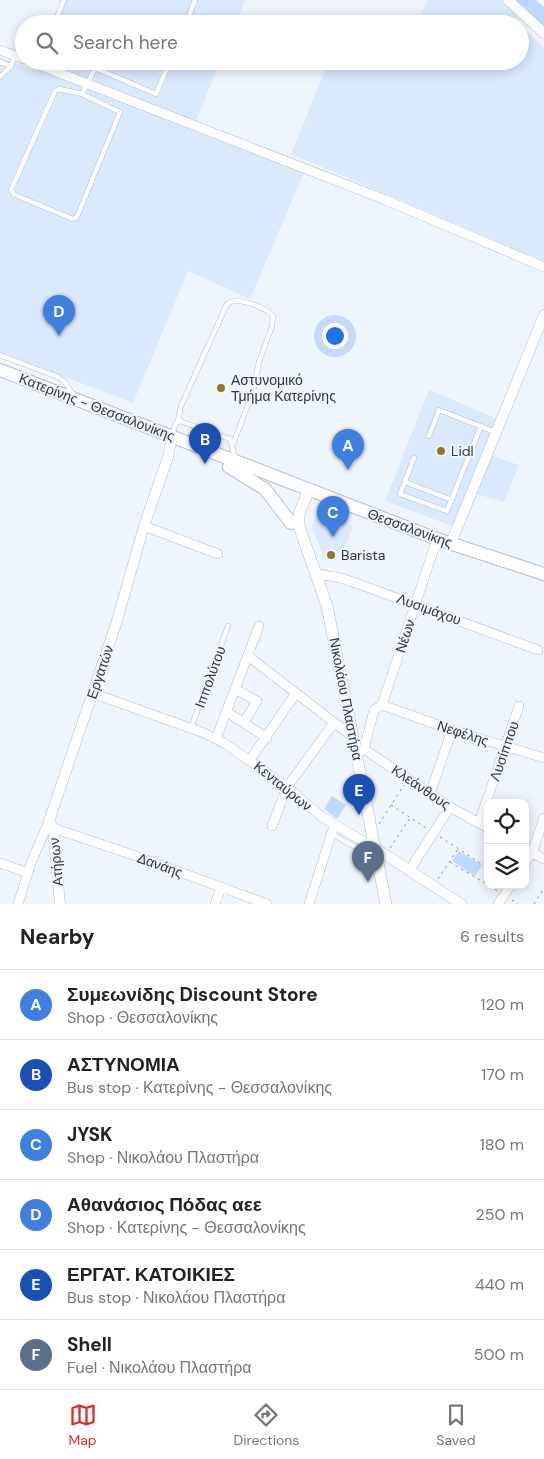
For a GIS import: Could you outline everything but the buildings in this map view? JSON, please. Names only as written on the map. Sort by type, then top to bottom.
[{"type":"main road","name":"Κατερίνης - Θεσσαλονίκης","points":[[0,370],[222,457]]},
{"type":"main road","name":"Θεσσαλονίκης","points":[[222,457],[438,539],[544,574]]},
{"type":"main road","points":[[222,457],[232,469],[265,489],[291,523]]},
{"type":"main road","points":[[291,523],[291,514],[305,488]]},
{"type":"main road","name":"Νικολάου Πλαστήρα","points":[[305,488],[298,520],[317,574],[332,630],[353,737],[360,752],[370,826],[379,852],[386,904]]},
{"type":"main road","name":"Νικολάου Πλαστήρα","points":[[291,523],[310,555]]},
{"type":"street","points":[[508,0],[525,15]]},
{"type":"street","points":[[529,19],[544,32]]},
{"type":"street","points":[[0,50],[15,56]]},
{"type":"street","points":[[53,70],[383,199],[544,267]]},
{"type":"street","points":[[451,543],[544,315]]},
{"type":"street","name":"Εργατών","points":[[18,904],[28,873],[51,825],[92,693],[116,624],[144,526],[168,457],[172,436]]},
{"type":"street","points":[[144,526],[218,554]]},
{"type":"street","name":"Νέων","points":[[360,752],[374,710],[382,705],[438,539]]},
{"type":"street","name":"Λυσιμάχου","points":[[317,574],[341,578],[538,650]]},
{"type":"street","points":[[216,739],[259,626]]},
{"type":"street","points":[[248,656],[353,737]]},
{"type":"street","points":[[235,689],[257,701],[244,722]]},
{"type":"street","name":"Κενταύρων","points":[[92,693],[191,728],[216,739],[250,760],[287,787],[333,830],[379,852],[461,904]]},
{"type":"street","points":[[250,760],[267,738],[296,693]]},
{"type":"street","name":"Νεφέλης","points":[[382,705],[452,730],[544,758]]},
{"type":"street","name":"Λυσίππου","points":[[483,826],[505,746],[519,706]]},
{"type":"street","points":[[227,712],[267,738]]},
{"type":"street","points":[[272,826],[287,787],[334,723]]},
{"type":"street","points":[[430,794],[452,730]]},
{"type":"street","name":"Κλεάνθους","points":[[360,752],[408,778],[450,807],[483,826]]},
{"type":"street","points":[[409,871],[450,807]]},
{"type":"street","points":[[544,818],[529,851],[544,859]]},
{"type":"street","name":"Δανάης","points":[[51,825],[267,904]]},
{"type":"street","name":"Ατήρων","points":[[51,825],[60,904]]},
{"type":"street","points":[[309,904],[333,830]]},
{"type":"street","points":[[0,863],[28,873]]},
{"type":"street","points":[[215,904],[221,888]]},
{"type":"street","points":[[498,904],[508,889]]},
{"type":"lane","points":[[58,15],[64,0]]},
{"type":"lane","points":[[189,15],[195,0]]},
{"type":"lane","points":[[0,62],[11,66]]},
{"type":"lane","points":[[0,77],[15,62]]},
{"type":"lane","points":[[82,94],[94,70]]},
{"type":"lane","points":[[99,70],[152,94],[156,94],[166,70]]},
{"type":"lane","points":[[59,88],[82,94],[120,112],[77,216],[73,219],[15,196],[11,190],[55,91],[59,88]]},
{"type":"lane","points":[[172,436],[181,406],[227,304],[231,301],[240,301],[268,312],[272,316],[272,326],[259,362],[253,392],[232,444]]},
{"type":"lane","points":[[0,355],[58,376],[65,382],[75,399]]},
{"type":"lane","points":[[429,436],[439,410],[495,432]]},
{"type":"lane","points":[[178,421],[230,439],[234,457],[241,464]]},
{"type":"lane","points":[[414,458],[400,494],[447,512],[481,426]]},
{"type":"lane","points":[[405,482],[452,500]]},
{"type":"lane","name":"Ιππολύτου","points":[[191,728],[228,626]]},
{"type":"path","points":[[370,826],[379,824],[408,778]]},
{"type":"path","points":[[391,805],[484,865]]},
{"type":"path","points":[[379,852],[410,818]]},
{"type":"path","points":[[433,886],[458,849]]},
{"type":"path","points":[[450,861],[484,882]]},
{"type":"path","points":[[534,904],[544,888]]},
{"type":"path","points":[[494,889],[504,895]]},
{"type":"shaded area","points":[[61,0],[245,0],[239,15],[55,15]]},
{"type":"shaded area","points":[[427,0],[503,0],[513,9],[516,15],[421,15]]},
{"type":"shaded area","points":[[514,0],[536,0],[544,7],[544,32],[529,15]]},
{"type":"shaded area","points":[[529,34],[544,48],[544,261],[291,154],[325,70],[529,70]]},
{"type":"shaded area","points":[[0,57],[15,63],[15,70],[216,70],[193,129],[304,172],[250,299],[188,271],[133,403],[0,352]]},
{"type":"shaded area","points":[[429,390],[498,419],[455,527],[385,501]]},
{"type":"shaded area","points":[[490,455],[519,465],[504,502],[476,494]]},
{"type":"shaded area","points":[[317,513],[353,526],[343,553],[334,550],[324,557],[312,527]]},
{"type":"shaded area","points":[[332,796],[346,805],[337,819],[324,809]]},
{"type":"shaded area","points":[[459,851],[482,865],[475,876],[452,861]]},
{"type":"place","name":"Αθανάσιος Πόδας αεε","points":[[59,336]]},
{"type":"place","name":"Αστυνομικό Τμήμα Κατερίνης","points":[[221,388]]},
{"type":"place","name":"Lidl","points":[[441,451]]},
{"type":"place","name":"ΑΣΤΥΝΟΜΙΑ","points":[[205,464]]},
{"type":"place","name":"Συμεωνίδης Discount Store","points":[[348,470]]},
{"type":"place","name":"JYSK","points":[[333,537]]},
{"type":"place","name":"Barista","points":[[331,555]]},
{"type":"place","name":"ΕΡΓΑΤ. ΚΑΤΟΙΚΙΕΣ","points":[[359,815]]},
{"type":"place","name":"Shell","points":[[368,882]]}]
